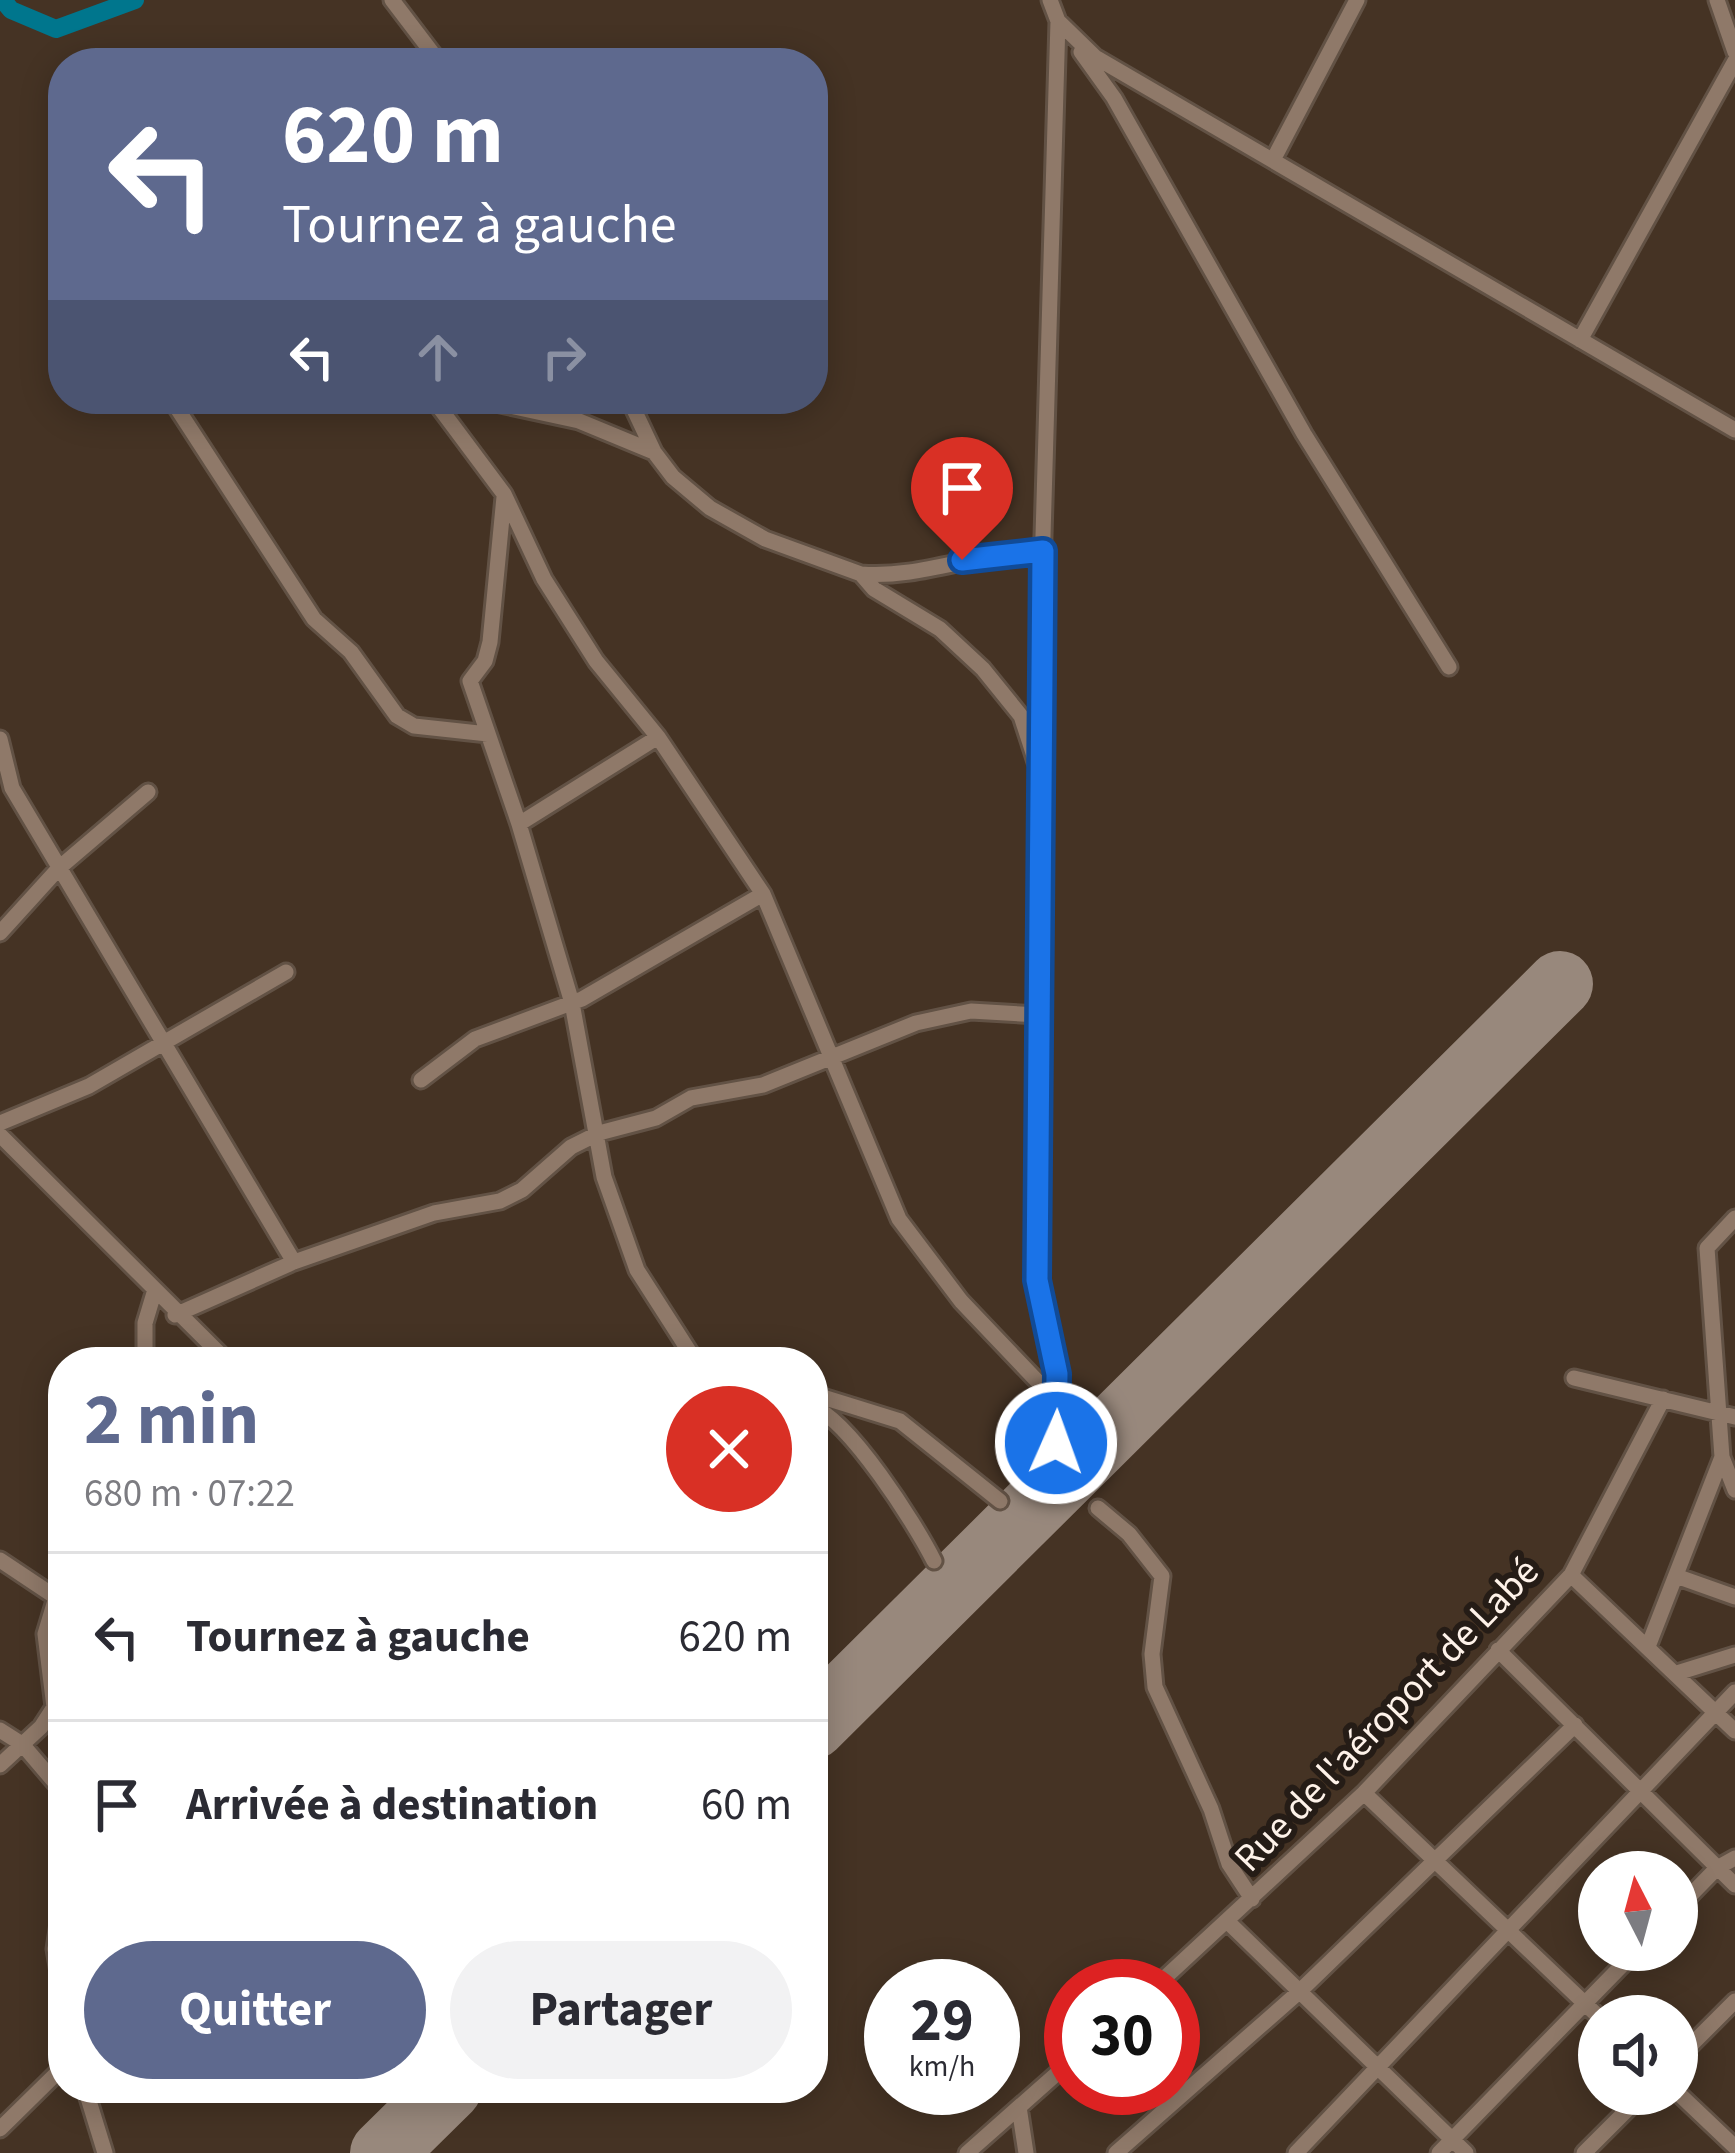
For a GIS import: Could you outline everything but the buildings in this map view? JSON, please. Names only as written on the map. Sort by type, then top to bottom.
[{"type":"street","points":[[392,0],[429,48]]},
{"type":"street","points":[[1050,0],[1058,21],[1114,98],[1304,434],[1449,667]]},
{"type":"street","points":[[1273,160],[1357,0]]},
{"type":"street","points":[[1717,0],[1735,52]]},
{"type":"street","points":[[1058,21],[1095,57],[1735,430]]},
{"type":"street","points":[[1056,1443],[1053,1346],[1037,1280],[1043,551],[1058,21]]},
{"type":"street","points":[[1580,340],[1735,62]]},
{"type":"street","points":[[182,414],[314,619],[351,652],[397,716],[414,726],[488,734]]},
{"type":"street","points":[[444,414],[504,494],[554,596],[596,661],[658,737],[763,894],[899,1219],[962,1301],[1025,1363],[1076,1423]]},
{"type":"street","points":[[547,414],[579,421],[655,452]]},
{"type":"street","points":[[636,414],[674,478],[710,508],[765,538],[860,574],[902,578],[962,560],[1043,551]]},
{"type":"street","points":[[504,494],[490,642],[485,661],[470,681],[572,1003],[604,1177],[637,1270],[686,1347]]},
{"type":"street","points":[[860,574],[874,589],[940,629],[983,669],[1021,716],[1041,776]]},
{"type":"street","points":[[519,824],[658,737]]},
{"type":"street","points":[[0,739],[12,788],[294,1262]]},
{"type":"street","points":[[0,933],[59,868],[148,792]]},
{"type":"street","points":[[421,1080],[475,1039],[572,1003],[763,894]]},
{"type":"street","points":[[0,1123],[89,1086],[286,973]]},
{"type":"street","points":[[176,1315],[294,1262],[434,1213],[500,1201],[522,1190],[571,1147],[599,1133],[656,1118],[691,1098],[764,1085],[916,1022],[970,1011],[1039,1015]]},
{"type":"street","points":[[0,1135],[211,1347]]},
{"type":"street","points":[[1649,1644],[1722,1457],[1727,1415],[1707,1248],[1735,1218]]},
{"type":"street","points":[[145,1347],[145,1324],[154,1293]]},
{"type":"street","points":[[1574,1378],[1727,1415]]},
{"type":"street","points":[[828,1398],[900,1420],[1000,1501]]},
{"type":"street","name":"Rue de l'aéroport de Labé","points":[[1186,1959],[1364,1793],[1571,1575],[1620,1472],[1663,1399]]},
{"type":"street","points":[[828,1412],[856,1440],[934,1561]]},
{"type":"street","points":[[1722,1457],[1735,1490]]},
{"type":"street","points":[[1098,1508],[1129,1534],[1162,1576],[1152,1654],[1155,1687],[1211,1809],[1228,1864],[1252,1899]]},
{"type":"street","points":[[0,1560],[48,1591]]},
{"type":"street","points":[[1571,1575],[1649,1644],[1735,1731]]},
{"type":"street","points":[[1676,1576],[1735,1598]]},
{"type":"street","points":[[48,1626],[48,1661]]},
{"type":"street","points":[[1498,1650],[1735,1886]]},
{"type":"street","points":[[1677,1672],[1735,1655]]},
{"type":"street","points":[[1296,2153],[1719,1715],[1735,1692]]},
{"type":"street","points":[[0,1765],[48,1713]]},
{"type":"street","points":[[1116,2153],[1300,1991],[1575,1725]]},
{"type":"street","points":[[0,1730],[22,1744],[48,1774]]},
{"type":"street","points":[[1364,1793],[1578,1997]]},
{"type":"street","points":[[1698,1887],[1735,1858]]},
{"type":"street","points":[[1228,1922],[1466,2153]]},
{"type":"street","points":[[1594,1995],[1617,1971]]},
{"type":"street","points":[[1698,2039],[1735,2001]]},
{"type":"street","points":[[1439,2153],[1578,2011]]},
{"type":"street","points":[[3,2119],[48,2080]]},
{"type":"street","points":[[1020,2106],[1044,2084]]},
{"type":"street","points":[[90,2103],[105,2153]]},
{"type":"street","points":[[1020,2114],[1026,2153]]},
{"type":"street","points":[[1698,2114],[1734,2151]]},
{"type":"street","points":[[968,2153],[1010,2115]]},
{"type":"street","points":[[1584,2153],[1622,2115]]},
{"type":"waterway","points":[[3,0],[11,10],[56,29],[135,0]]},
{"type":"runway","points":[[828,1711],[1560,984]]},
{"type":"runway","points":[[383,2153],[434,2103]]},
{"type":"route","points":[[962,560],[1043,551],[1037,1280],[1059,1390],[1056,1443]]}]
